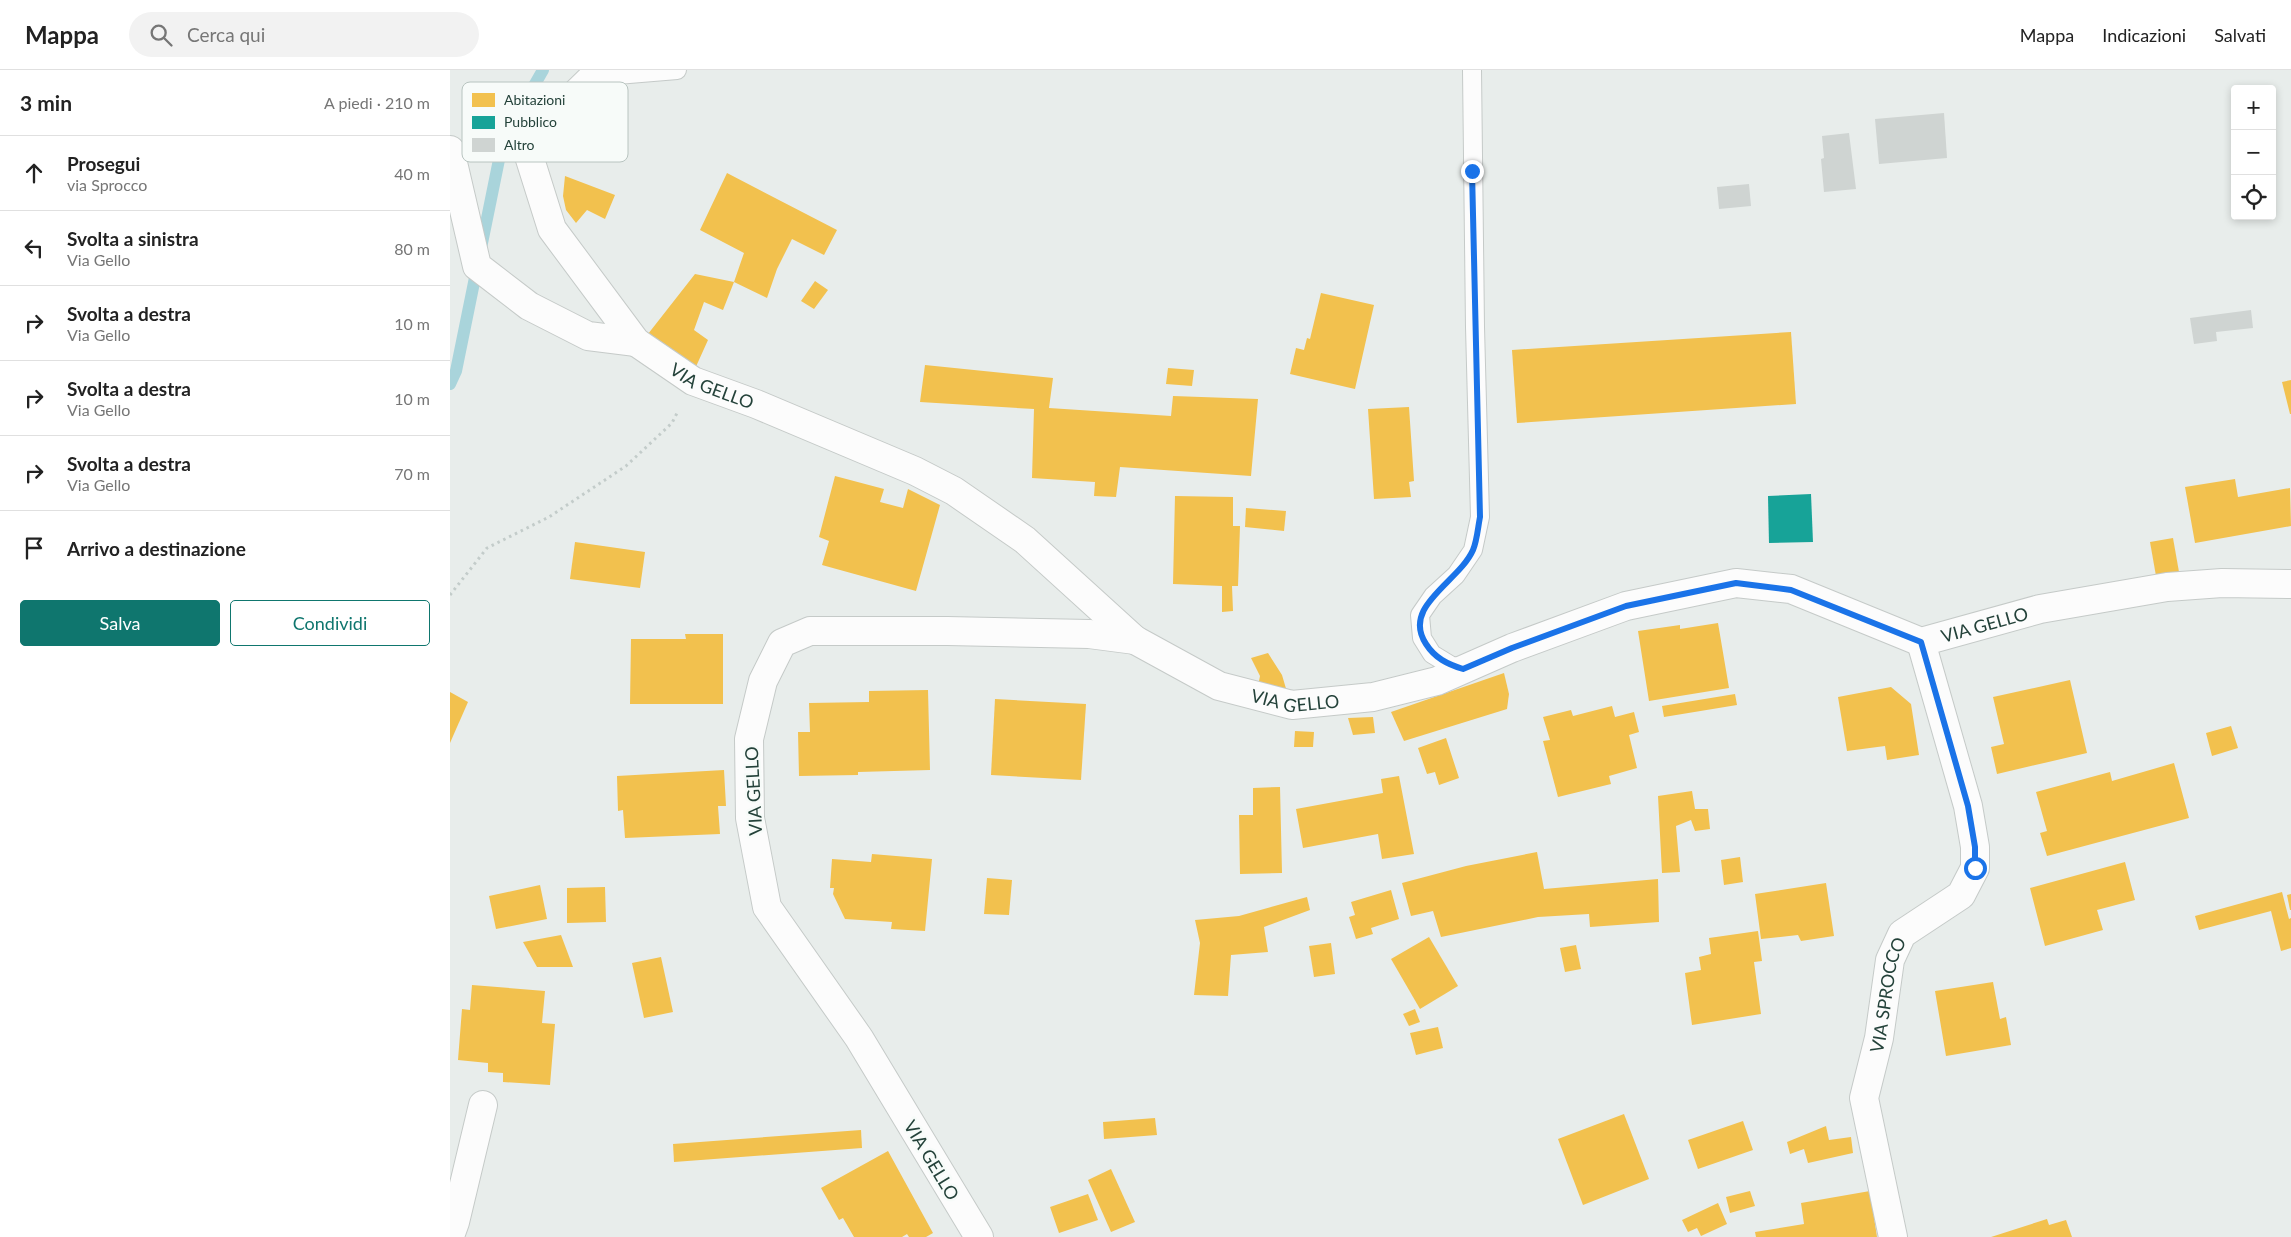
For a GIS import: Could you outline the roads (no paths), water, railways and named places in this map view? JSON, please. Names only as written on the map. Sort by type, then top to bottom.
[{"type":"street","points":[[450,150],[477,266],[529,306],[588,336],[636,342]]},
{"type":"street","name":"VIA GELLO","points":[[531,162],[552,229],[636,342],[693,381],[809,426],[915,471],[954,492],[1026,540],[1135,640],[1219,686],[1292,706],[1373,697],[1437,681],[1512,648],[1626,606],[1736,583],[1791,590],[1921,642],[2040,609],[2167,587],[2222,583],[2291,584]]},
{"type":"street","name":"VIA GELLO","points":[[979,1237],[858,1038],[767,907],[750,818],[750,739],[763,681],[782,642],[810,631],[1090,634],[1135,640]]},
{"type":"street","name":"VIA SPROCCO","points":[[1893,1237],[1864,1098],[1879,1038],[1890,960],[1902,934],[1961,895],[1975,868],[1975,847],[1968,806],[1921,642]]},
{"type":"street","points":[[450,1236],[456,1222],[483,1105]]},
{"type":"lane","name":"VIA GELLO","points":[[594,73],[677,70]]},
{"type":"lane","points":[[1463,669],[1450,665],[1432,654],[1422,638],[1420,616],[1433,596],[1456,575],[1473,550],[1480,517],[1475,327],[1472,70]]},
{"type":"waterway","points":[[536,82],[543,70]]},
{"type":"waterway","points":[[450,384],[456,371],[499,162]]}]
